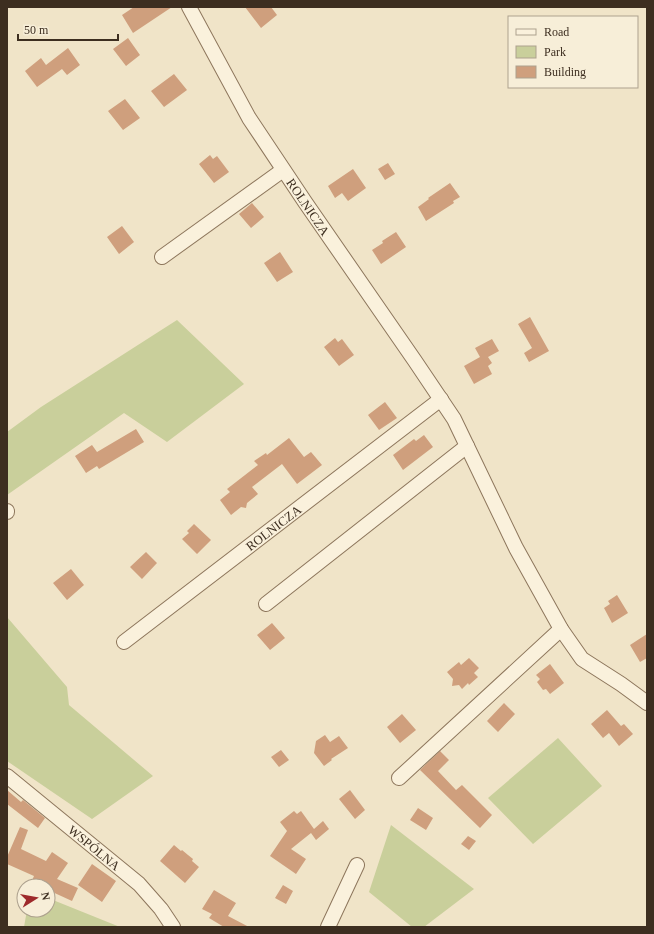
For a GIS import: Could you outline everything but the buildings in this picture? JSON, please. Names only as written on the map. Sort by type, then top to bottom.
[{"type":"street","name":"ROLNICZA","points":[[189,7],[249,118],[454,419],[516,548],[561,629],[582,659],[647,703]]},
{"type":"street","points":[[162,258],[283,170]]},
{"type":"street","name":"ROLNICZA","points":[[124,642],[441,399]]},
{"type":"street","points":[[266,604],[467,446]]},
{"type":"street","points":[[399,778],[561,629]]},
{"type":"street","name":"WSPÓLNA","points":[[7,776],[139,884],[161,909],[173,927]]},
{"type":"street","points":[[328,927],[357,865]]},
{"type":"green space","points":[[177,320],[244,384],[167,442],[124,413],[7,495],[7,432],[41,407]]},
{"type":"green space","points":[[7,617],[67,687],[69,705],[153,776],[92,819],[7,761]]},
{"type":"green space","points":[[558,738],[602,786],[533,844],[488,798]]},
{"type":"green space","points":[[391,825],[474,889],[424,927],[412,927],[369,892]]},
{"type":"green space","points":[[56,901],[120,927],[24,927],[26,918],[56,918]]}]
